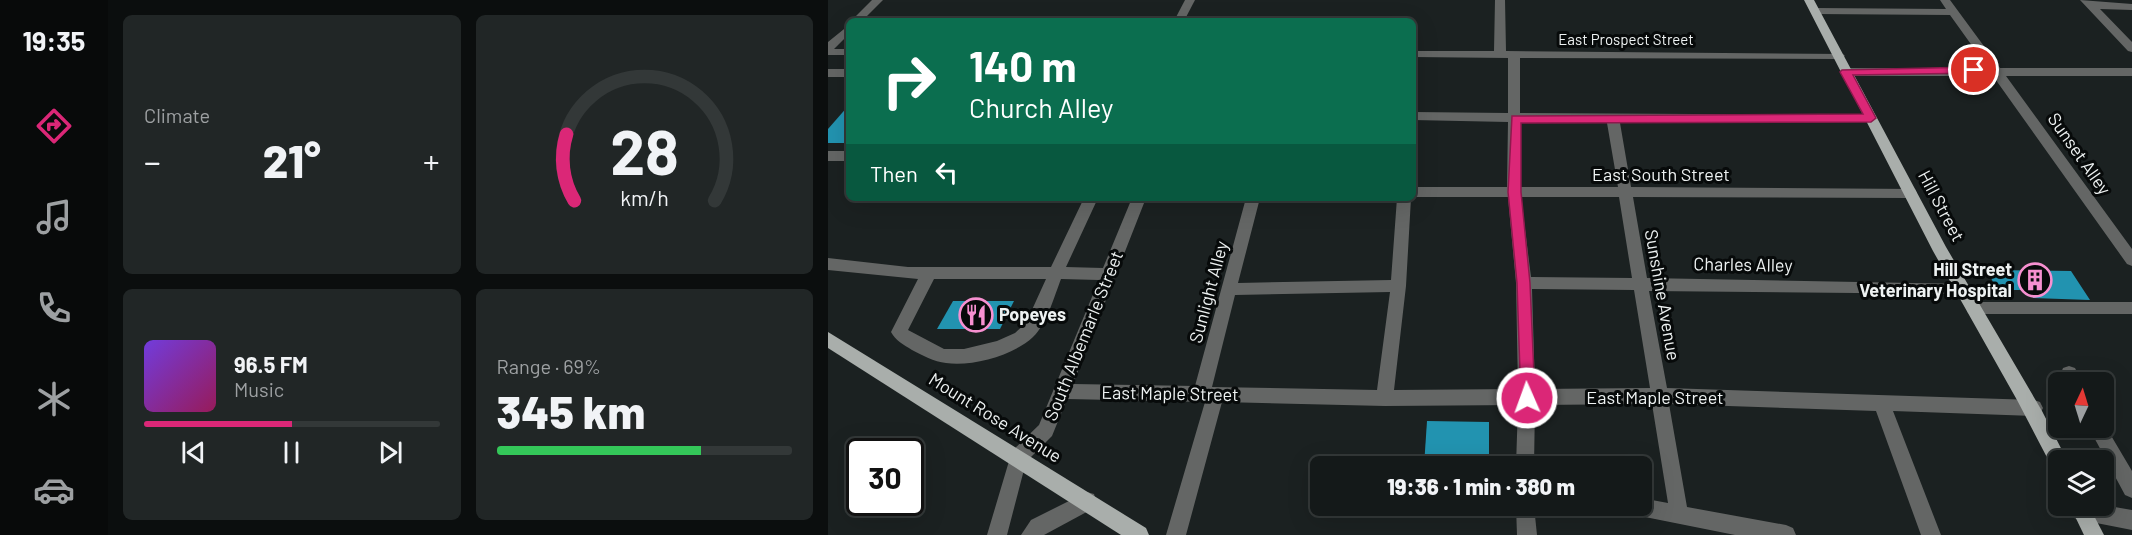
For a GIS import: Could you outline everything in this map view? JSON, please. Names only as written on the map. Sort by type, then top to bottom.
[{"type":"main road","name":"Hill Street","points":[[1809,0],[1910,194],[1961,288],[2034,408],[2053,450]]},
{"type":"main road","name":"Mount Rose Avenue","points":[[828,339],[1139,535]]},
{"type":"main road","points":[[2084,516],[2094,535]]},
{"type":"street","points":[[859,18],[878,0]]},
{"type":"street","points":[[1181,18],[1190,0]]},
{"type":"street","points":[[1500,0],[1516,119],[1514,192],[1524,283],[1527,398],[1525,456]]},
{"type":"street","name":"Sunset Alley","points":[[1945,0],[2132,260]]},
{"type":"street","points":[[2088,3],[2132,7]]},
{"type":"street","points":[[2088,3],[2132,49]]},
{"type":"street","points":[[1815,12],[1954,12]]},
{"type":"street","points":[[828,50],[846,31]]},
{"type":"street","points":[[828,50],[846,52]]},
{"type":"street","name":"East Prospect Street","points":[[1416,54],[1839,56]]},
{"type":"street","points":[[1846,72],[1997,70],[2132,72]]},
{"type":"street","points":[[828,73],[846,73]]},
{"type":"street","points":[[1416,116],[1613,120],[1871,118]]},
{"type":"street","name":"Sunshine Avenue","points":[[1613,120],[1623,193],[1661,396],[1679,513]]},
{"type":"street","points":[[828,156],[846,156]]},
{"type":"street","name":"East South Street","points":[[1416,192],[1910,194]]},
{"type":"street","points":[[929,273],[899,332],[905,338],[944,356],[978,354],[1006,344],[1029,332],[1090,201]]},
{"type":"street","name":"South Albemarle Street","points":[[1018,457],[1047,430],[1138,201]]},
{"type":"street","name":"Sunlight Alley","points":[[1176,535],[1230,289],[1252,201]]},
{"type":"street","points":[[1384,398],[1398,286],[1404,201]]},
{"type":"street","points":[[828,278],[836,265],[929,273],[1108,274]]},
{"type":"street","name":"Charles Alley","points":[[1524,283],[1961,288]]},
{"type":"street","points":[[1230,289],[1398,286]]},
{"type":"street","points":[[1974,309],[2132,308]]},
{"type":"street","name":"East Maple Street","points":[[1061,392],[1384,398],[1661,396],[2034,408]]},
{"type":"street","points":[[1882,404],[1931,535]]},
{"type":"street","points":[[2104,438],[2132,489]]},
{"type":"street","points":[[997,535],[1018,457]]},
{"type":"street","points":[[1030,535],[1038,527],[1087,501]]},
{"type":"street","points":[[1652,509],[1786,535]]},
{"type":"street","points":[[1526,516],[1527,535]]},
{"type":"street","points":[[2114,516],[2132,520]]},
{"type":"building","points":[[846,108],[846,143],[828,143],[828,129]]},
{"type":"building","name":"Hill Street Veterinary Hospital","points":[[1987,270],[2071,271],[2090,300],[2033,298],[2029,290],[1997,290]]},
{"type":"building","name":"Popeyes","points":[[953,301],[1014,301],[1000,329],[937,329]]},
{"type":"building","points":[[1427,421],[1489,422],[1489,456],[1425,456]]},
{"type":"place","name":"Hill Street Veterinary Hospital","points":[[2035,280]]},
{"type":"place","name":"Popeyes","points":[[976,315]]},
{"type":"route","points":[[1527,398],[1524,283],[1514,192],[1516,119],[1871,118],[1846,72],[1974,70]]}]
